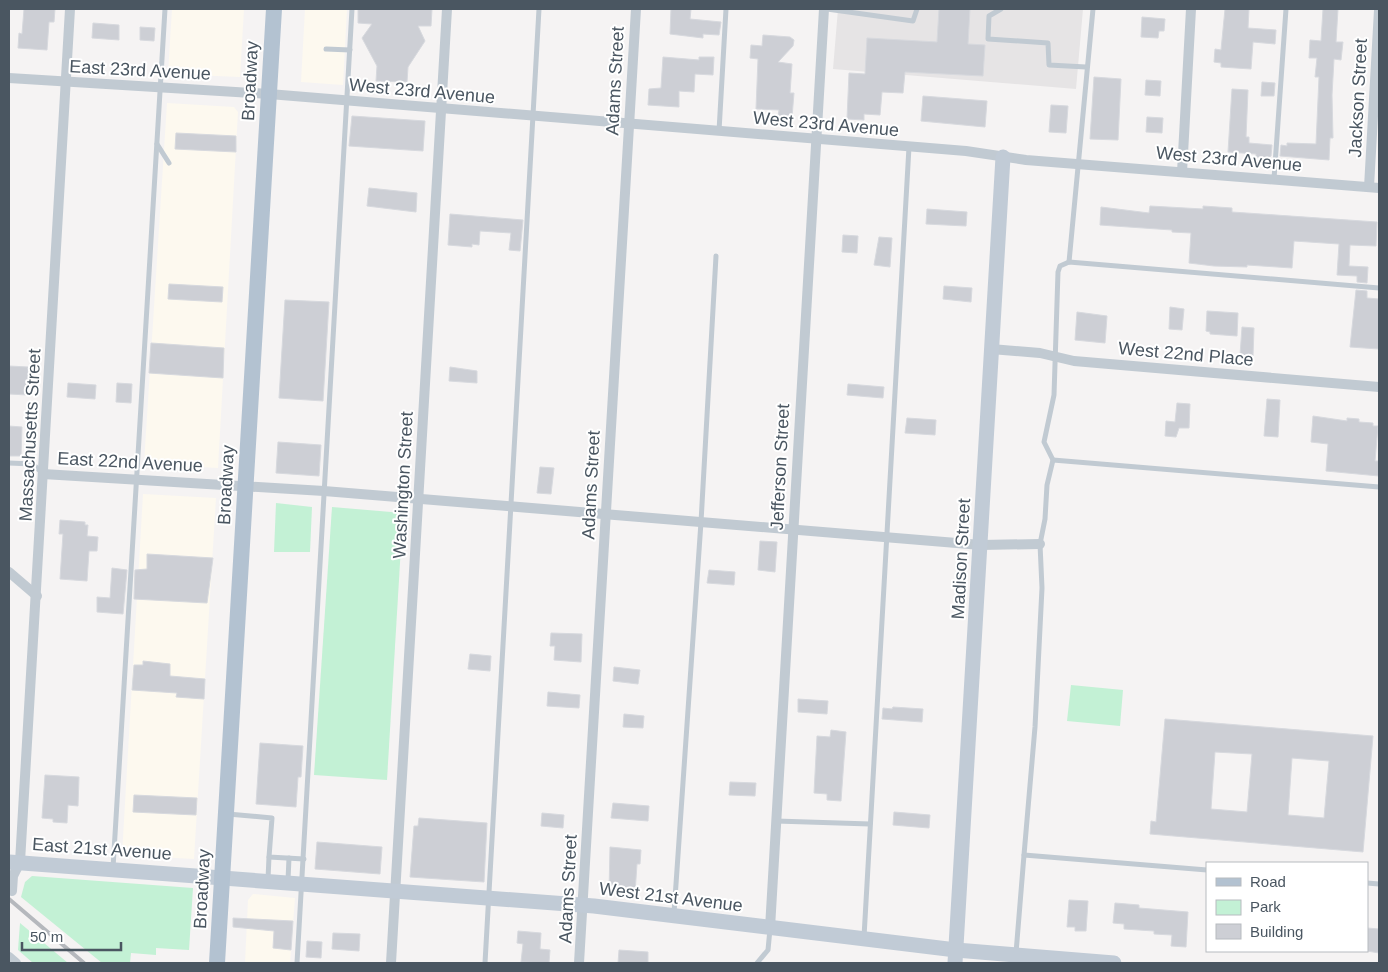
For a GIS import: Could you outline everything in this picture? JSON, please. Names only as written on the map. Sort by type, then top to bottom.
[{"type":"main road","name":"Broadway","points":[[217,963],[274,9]]},
{"type":"street","name":"Massachusetts Street","points":[[12,891],[37,596],[70,9]]},
{"type":"street","name":"Washington Street","points":[[391,963],[447,9]]},
{"type":"street","name":"Adams Street","points":[[579,963],[636,9]]},
{"type":"street","name":"Jefferson Street","points":[[770,928],[792,530],[825,9]]},
{"type":"street","points":[[1182,172],[1191,9]]},
{"type":"street","name":"Jackson Street","points":[[1374,188],[1379,10]]},
{"type":"street","name":"East 23rd Avenue","points":[[9,78],[269,94]]},
{"type":"street","name":"West 23rd Avenue","points":[[269,94],[816,139],[1078,164],[1374,188]]},
{"type":"street","name":"Madison Street","points":[[956,957],[1003,157]]},
{"type":"street","name":"West 22nd Place","points":[[991,349],[1074,361],[1379,387]]},
{"type":"street","name":"East 22nd Avenue","points":[[43,474],[324,491],[980,545],[1040,544]]},
{"type":"street","points":[[9,572],[37,596]]},
{"type":"street","name":"East 21st Avenue","points":[[15,860],[222,877]]},
{"type":"street","name":"West 21st Avenue","points":[[222,877],[583,906],[864,939],[956,957],[1016,955],[1052,961],[1114,963]]},
{"type":"street","points":[[9,957],[16,963]]},
{"type":"lane","points":[[113,869],[165,9]]},
{"type":"lane","points":[[295,883],[304,859],[352,9]]},
{"type":"lane","points":[[486,963],[539,9]]},
{"type":"lane","points":[[719,131],[726,9]]},
{"type":"lane","points":[[825,9],[839,9],[913,21],[917,9]]},
{"type":"lane","points":[[1001,9],[989,16],[988,39],[1048,43],[1049,65],[1086,67]]},
{"type":"lane","points":[[1069,262],[1093,9]]},
{"type":"lane","points":[[1274,179],[1286,9]]},
{"type":"lane","points":[[326,49],[350,50]]},
{"type":"lane","points":[[157,143],[169,163]]},
{"type":"lane","points":[[864,939],[909,147]]},
{"type":"lane","points":[[674,916],[702,522],[716,256]]},
{"type":"lane","points":[[1016,955],[1037,697],[1042,588],[1040,544],[1045,520],[1046,485],[1053,460],[1044,442],[1054,395],[1058,272],[1060,266],[1069,262],[1379,288]]},
{"type":"lane","points":[[1053,460],[1379,487]]},
{"type":"lane","points":[[9,463],[33,464],[43,474]]},
{"type":"lane","points":[[226,814],[272,818],[268,880]]},
{"type":"lane","points":[[776,821],[870,824]]},
{"type":"lane","points":[[1024,855],[1206,870]]},
{"type":"lane","points":[[269,857],[304,859]]},
{"type":"lane","points":[[289,858],[295,883],[297,963]]},
{"type":"lane","points":[[757,963],[768,950],[770,928]]},
{"type":"shaded area","points":[[172,9],[244,9],[240,77],[168,74]]},
{"type":"shaded area","points":[[305,9],[347,9],[343,85],[301,82]]},
{"type":"shaded area","points":[[838,9],[1083,9],[1076,89],[833,69]]},
{"type":"shaded area","points":[[167,103],[234,107],[238,112],[218,468],[144,464]]},
{"type":"shaded area","points":[[143,494],[216,498],[194,859],[122,855]]},
{"type":"shaded area","points":[[253,894],[295,898],[290,963],[245,963],[248,900]]},
{"type":"green space","points":[[276,503],[312,507],[310,552],[274,552]]},
{"type":"green space","points":[[332,507],[403,513],[387,780],[314,775]]},
{"type":"green space","points":[[1071,685],[1123,690],[1120,726],[1067,721]]},
{"type":"green space","points":[[32,876],[193,888],[189,950],[156,948],[156,955],[131,953],[130,963],[102,963],[21,897],[25,882]]},
{"type":"green space","points":[[20,923],[68,963],[33,963],[18,950]]},
{"type":"building","points":[[24,9],[55,9],[54,22],[49,22],[47,50],[18,48],[19,33],[22,34]]},
{"type":"building","points":[[358,9],[432,9],[431,26],[418,26],[425,41],[408,67],[407,82],[376,81],[377,66],[362,38],[372,24],[358,23]]},
{"type":"building","points":[[671,9],[691,9],[690,19],[721,22],[719,35],[703,34],[703,38],[670,34]]},
{"type":"building","points":[[939,9],[970,9],[968,44],[985,45],[983,76],[905,72],[903,93],[882,92],[880,115],[864,114],[864,120],[847,119],[849,73],[865,74],[867,38],[937,42]]},
{"type":"building","points":[[1225,9],[1249,9],[1248,28],[1276,30],[1275,44],[1253,42],[1251,69],[1221,67],[1221,63],[1214,62],[1215,49],[1221,50]]},
{"type":"building","points":[[1323,9],[1338,9],[1336,42],[1343,42],[1341,60],[1334,59],[1332,95],[1333,138],[1330,138],[1329,160],[1280,156],[1281,145],[1287,146],[1287,143],[1316,144],[1319,77],[1315,77],[1317,58],[1309,58],[1310,40],[1321,41]]},
{"type":"building","points":[[1142,17],[1165,19],[1164,31],[1159,31],[1158,38],[1141,37]]},
{"type":"building","points":[[93,23],[119,25],[119,40],[92,38]]},
{"type":"building","points":[[140,27],[155,28],[154,41],[140,40]]},
{"type":"building","points":[[763,35],[790,37],[794,40],[793,46],[778,62],[792,64],[790,93],[794,93],[792,117],[778,116],[779,110],[756,109],[758,59],[750,58],[751,45],[762,46]]},
{"type":"building","points":[[663,57],[699,60],[699,57],[714,57],[713,75],[695,74],[694,92],[679,91],[679,107],[648,105],[649,89],[661,88]]},
{"type":"building","points":[[1094,77],[1121,79],[1118,140],[1090,139]]},
{"type":"building","points":[[1146,80],[1161,81],[1160,96],[1145,95]]},
{"type":"building","points":[[1262,82],[1275,83],[1274,96],[1261,96]]},
{"type":"building","points":[[1232,89],[1248,90],[1246,137],[1249,137],[1249,143],[1272,145],[1271,156],[1268,158],[1256,157],[1256,154],[1228,152]]},
{"type":"building","points":[[923,96],[987,101],[985,127],[921,121]]},
{"type":"building","points":[[1051,105],[1068,106],[1066,133],[1049,132]]},
{"type":"building","points":[[352,116],[425,121],[423,151],[349,146]]},
{"type":"building","points":[[1147,117],[1163,118],[1162,133],[1146,132]]},
{"type":"building","points":[[176,133],[236,136],[236,152],[175,149]]},
{"type":"building","points":[[369,188],[417,193],[416,212],[367,206]]},
{"type":"building","points":[[1150,206],[1203,209],[1203,206],[1232,208],[1232,212],[1377,222],[1376,246],[1350,245],[1349,266],[1368,267],[1367,283],[1357,282],[1357,276],[1337,275],[1339,244],[1294,241],[1292,268],[1247,265],[1247,267],[1214,266],[1189,263],[1191,233],[1100,225],[1101,207],[1149,213]]},
{"type":"building","points":[[927,209],[967,212],[966,226],[926,224]]},
{"type":"building","points":[[450,214],[523,220],[520,251],[509,250],[511,233],[480,231],[479,245],[472,244],[472,247],[448,245]]},
{"type":"building","points":[[843,235],[858,236],[857,253],[842,252]]},
{"type":"building","points":[[879,237],[892,238],[890,267],[874,265]]},
{"type":"building","points":[[169,284],[223,287],[222,302],[168,299]]},
{"type":"building","points":[[944,286],[972,288],[971,302],[943,299]]},
{"type":"building","points":[[1356,290],[1367,291],[1367,298],[1379,299],[1379,349],[1350,347]]},
{"type":"building","points":[[285,300],[329,302],[323,401],[279,398]]},
{"type":"building","points":[[1170,307],[1184,309],[1182,330],[1169,329]]},
{"type":"building","points":[[1207,311],[1238,313],[1237,336],[1210,334],[1210,332],[1206,331]]},
{"type":"building","points":[[1077,312],[1107,316],[1105,343],[1075,340]]},
{"type":"building","points":[[1242,327],[1254,328],[1253,356],[1240,355]]},
{"type":"building","points":[[151,343],[224,348],[223,378],[149,373]]},
{"type":"building","points":[[9,366],[28,367],[28,395],[9,394]]},
{"type":"building","points":[[450,367],[477,371],[477,383],[449,381]]},
{"type":"building","points":[[68,383],[96,385],[95,399],[67,397]]},
{"type":"building","points":[[117,383],[132,384],[131,403],[116,402]]},
{"type":"building","points":[[848,384],[884,387],[883,398],[847,395]]},
{"type":"building","points":[[1267,399],[1280,400],[1278,437],[1264,436]]},
{"type":"building","points":[[1177,403],[1190,404],[1189,428],[1179,428],[1176,437],[1165,436],[1166,421],[1175,422]]},
{"type":"building","points":[[1313,416],[1347,421],[1347,418],[1359,419],[1359,422],[1373,423],[1373,426],[1378,426],[1375,461],[1379,461],[1379,476],[1326,471],[1328,444],[1311,442]]},
{"type":"building","points":[[907,418],[936,420],[935,435],[905,433]]},
{"type":"building","points":[[9,426],[22,427],[21,456],[9,456]]},
{"type":"building","points":[[278,442],[321,445],[319,476],[276,473]]},
{"type":"building","points":[[540,467],[554,468],[551,494],[537,493]]},
{"type":"building","points":[[60,520],[85,522],[85,525],[88,525],[87,536],[98,537],[97,551],[89,551],[87,581],[60,579],[63,534],[59,534]]},
{"type":"building","points":[[760,541],[777,542],[775,572],[758,570]]},
{"type":"building","points":[[147,554],[213,558],[207,603],[134,599],[135,570],[147,569]]},
{"type":"building","points":[[112,568],[127,570],[123,614],[97,612],[97,597],[110,598]]},
{"type":"building","points":[[709,570],[735,572],[734,585],[707,583]]},
{"type":"building","points":[[551,633],[582,634],[581,662],[554,660],[555,646],[550,646]]},
{"type":"building","points":[[470,654],[491,656],[490,671],[468,669]]},
{"type":"building","points":[[143,661],[170,664],[170,676],[205,679],[204,699],[176,697],[177,693],[132,690],[134,665],[143,665]]},
{"type":"building","points":[[614,667],[640,670],[638,684],[613,681]]},
{"type":"building","points":[[548,692],[580,695],[579,708],[547,706]]},
{"type":"building","points":[[798,699],[828,701],[827,714],[798,712]]},
{"type":"building","points":[[893,707],[923,709],[922,722],[882,719],[883,708],[892,709]]},
{"type":"building","points":[[624,714],[644,716],[643,728],[623,727]]},
{"type":"building","points":[[1165,719],[1373,736],[1363,852],[1150,834],[1151,821],[1156,822]],"holes":[[[1215,752],[1252,754],[1247,812],[1211,809]],[[1292,758],[1329,761],[1324,818],[1288,815]]]},
{"type":"building","points":[[831,730],[846,732],[841,801],[827,800],[827,794],[814,793],[817,736],[830,737]]},
{"type":"building","points":[[260,743],[303,746],[301,777],[298,777],[296,807],[256,804]]},
{"type":"building","points":[[45,775],[79,777],[78,806],[68,805],[67,823],[53,822],[53,819],[42,818]]},
{"type":"building","points":[[730,782],[756,783],[755,796],[729,795]]},
{"type":"building","points":[[134,795],[197,798],[196,815],[133,812]]},
{"type":"building","points":[[613,803],[649,806],[648,821],[611,818]]},
{"type":"building","points":[[894,812],[930,815],[929,828],[893,825]]},
{"type":"building","points":[[542,813],[564,815],[563,828],[541,826]]},
{"type":"building","points":[[419,818],[487,823],[484,882],[410,877],[414,826],[418,826]]},
{"type":"building","points":[[317,842],[382,847],[380,874],[315,869]]},
{"type":"building","points":[[610,847],[641,850],[640,864],[637,864],[635,893],[609,892]]},
{"type":"building","points":[[1069,900],[1088,901],[1086,931],[1075,931],[1075,927],[1067,927]]},
{"type":"building","points":[[1115,903],[1139,905],[1139,908],[1188,912],[1186,947],[1171,946],[1172,935],[1154,934],[1154,931],[1124,929],[1124,924],[1113,923]]},
{"type":"building","points":[[233,918],[293,921],[291,950],[273,948],[274,931],[233,927]]},
{"type":"building","points":[[1368,928],[1379,929],[1379,953],[1368,951]]},
{"type":"building","points":[[518,931],[541,933],[540,949],[550,950],[549,963],[521,962],[523,944],[517,943]]},
{"type":"building","points":[[333,933],[360,934],[359,951],[332,949]]},
{"type":"building","points":[[307,941],[322,942],[321,958],[306,957]]},
{"type":"building","points":[[619,950],[648,952],[648,963],[618,963]]},
{"type":"railway","points":[[9,899],[84,963]]}]
